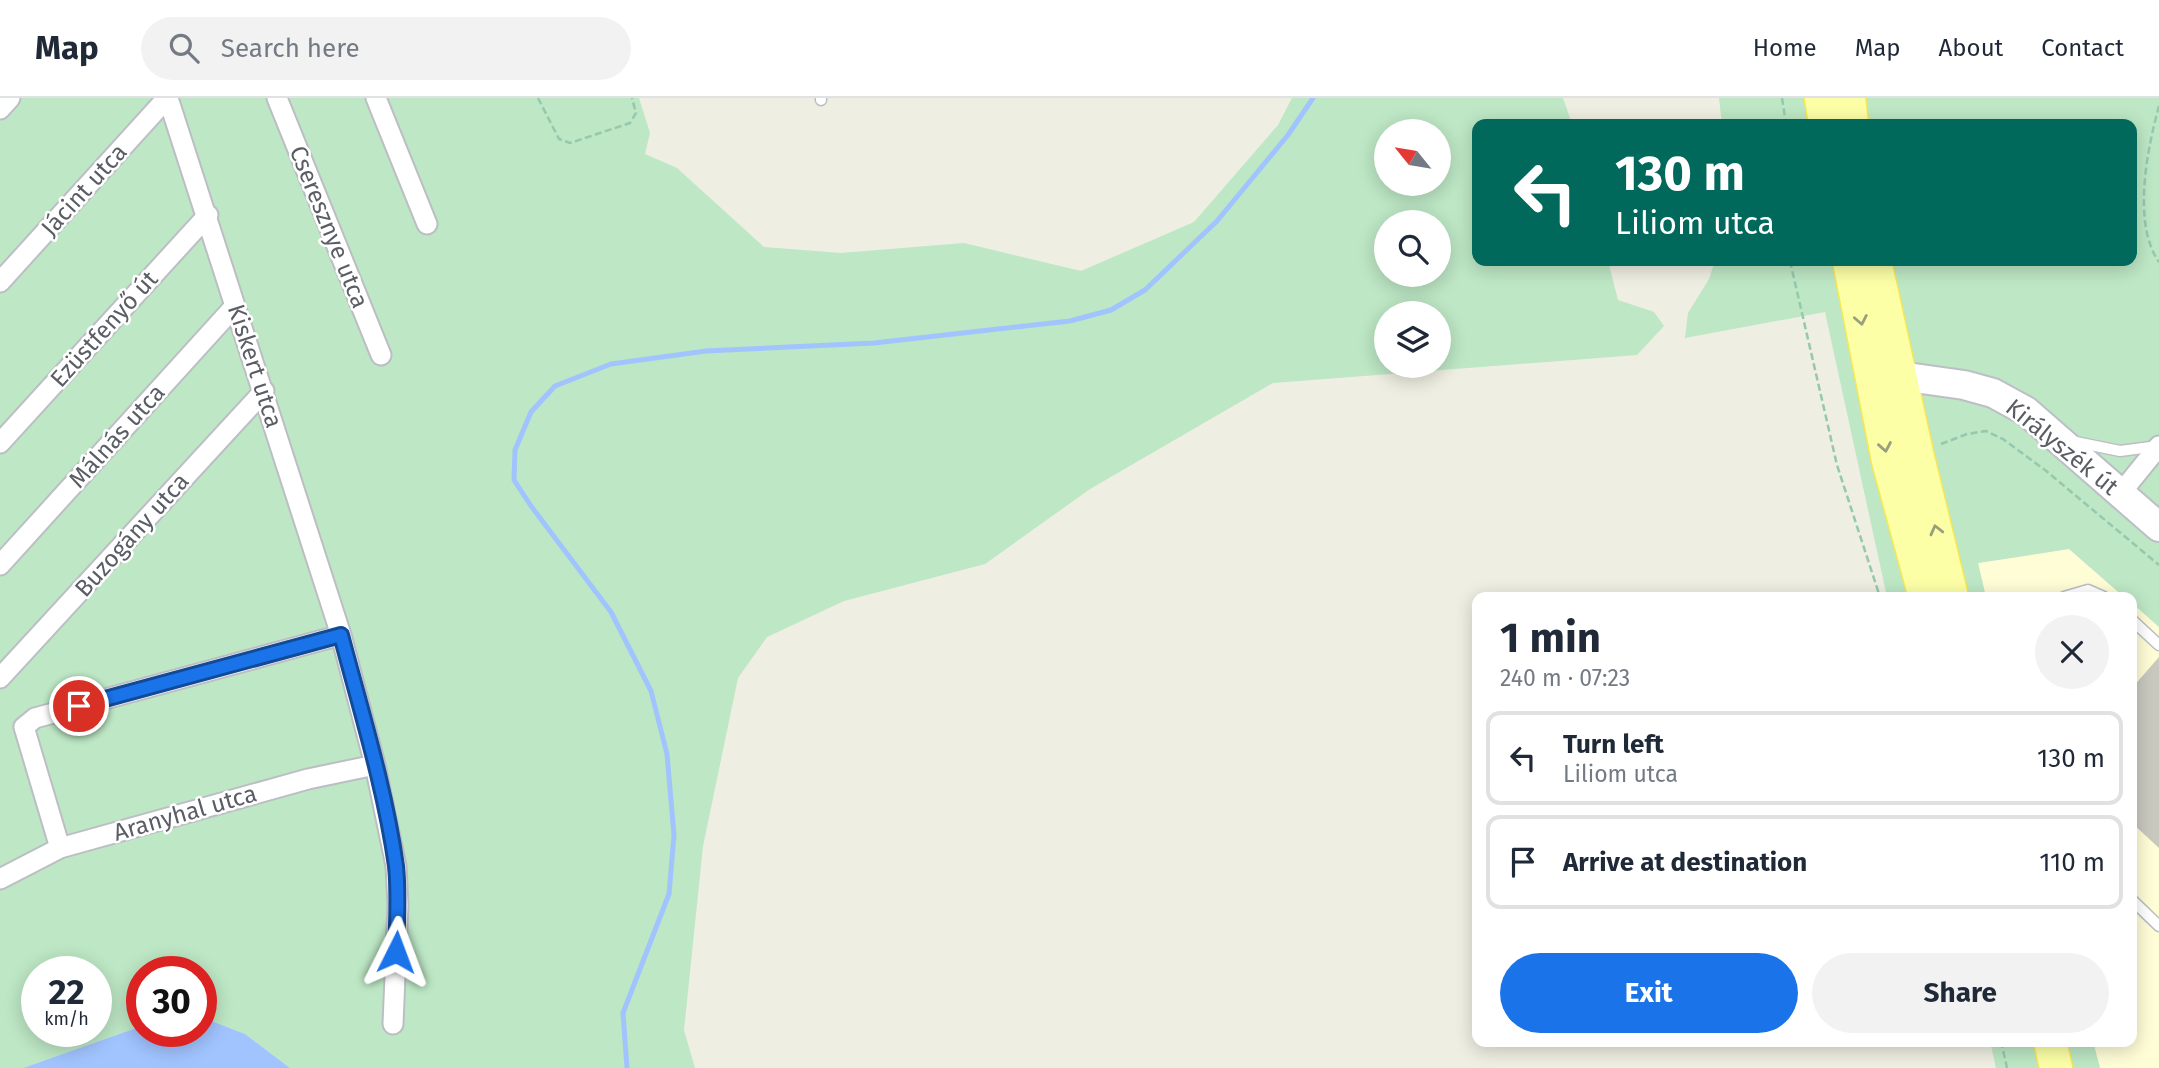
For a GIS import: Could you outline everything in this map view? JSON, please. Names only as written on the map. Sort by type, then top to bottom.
[{"type":"main road","points":[[1821,98],[1824,119]]},
{"type":"main road","points":[[1849,98],[1851,119]]},
{"type":"main road","points":[[1851,266],[1886,378],[1917,453],[1951,592]]},
{"type":"main road","points":[[1875,266],[1886,378],[1888,461],[1924,592]]},
{"type":"main road","points":[[2051,1047],[2056,1068]]},
{"type":"street","points":[[0,109],[10,98]]},
{"type":"street","name":"Kiskert utca","points":[[168,98],[208,215],[234,307],[264,391],[341,635],[375,765],[396,866],[398,905],[393,1024]]},
{"type":"street","name":"Jácint utca","points":[[0,282],[168,98]]},
{"type":"street","name":"Cseresznye utca","points":[[277,98],[381,355]]},
{"type":"street","points":[[376,98],[427,224]]},
{"type":"street","name":"Ezüstfenyő út","points":[[0,443],[208,215]]},
{"type":"street","name":"Málnás utca","points":[[0,565],[234,307]]},
{"type":"street","name":"Királyszék út","points":[[1886,378],[1964,384],[1993,393],[2026,411],[2159,527]]},
{"type":"street","name":"Buzogány utca","points":[[0,678],[264,391]]},
{"type":"street","points":[[2120,495],[2159,446]]},
{"type":"street","points":[[60,848],[24,727],[35,718],[341,635]]},
{"type":"street","name":"Aranyhal utca","points":[[0,879],[60,848],[308,779],[375,765]]},
{"type":"lane","points":[[2049,433],[2084,445],[2120,451],[2159,446]]},
{"type":"lane","points":[[2137,626],[2159,645]]},
{"type":"lane","points":[[2137,905],[2159,926]]},
{"type":"path","points":[[538,98],[552,128],[559,139],[565,142],[630,123],[636,113],[632,98]]},
{"type":"path","points":[[1782,98],[1785,119]]},
{"type":"path","points":[[2159,106],[2147,166],[2144,222],[2148,240],[2159,262]]},
{"type":"path","points":[[1791,266],[1837,464],[1879,592]]},
{"type":"path","points":[[1917,453],[1967,434],[1986,431],[2003,439],[2045,470],[2159,565]]},
{"type":"path","points":[[2002,1047],[2007,1068]]},
{"type":"shaded area","points":[[2069,549],[2118,592],[1985,592],[1978,563]]},
{"type":"shaded area","points":[[2137,607],[2159,627],[2159,1068],[2100,1068],[2095,1047],[2137,1047]]},
{"type":"green space","points":[[0,98],[639,98],[650,133],[645,154],[677,168],[764,247],[841,253],[964,243],[1081,271],[1194,222],[1278,125],[1292,98],[1563,98],[1570,119],[1472,119],[1472,266],[1609,266],[1618,300],[1654,312],[1664,326],[1637,355],[1451,369],[1451,301],[1374,301],[1374,375],[1273,383],[1090,489],[985,564],[844,601],[767,637],[738,678],[703,846],[684,1030],[695,1068],[290,1068],[245,1034],[217,1023],[217,956],[126,956],[126,1032],[112,1037],[112,956],[21,956],[21,1047],[82,1047],[23,1068],[0,1068]]},
{"type":"green space","points":[[1719,98],[2159,98],[2159,627],[2137,607],[2137,592],[2118,592],[2069,549],[1978,563],[1985,592],[1886,592],[1825,312],[1685,338],[1688,313],[1709,279],[1713,266],[2137,266],[2137,119],[1721,119]]},
{"type":"green space","points":[[1991,1047],[2095,1047],[2100,1068],[1996,1068]]},
{"type":"water","points":[[217,1023],[245,1034],[290,1068],[23,1068],[82,1047],[112,1047],[112,1037],[126,1032],[126,1047],[217,1047]]},
{"type":"building","points":[[2159,657],[2159,848],[2137,828],[2137,682]]},
{"type":"waterway","points":[[627,1068],[623,1013],[669,894],[674,835],[667,754],[651,691],[611,612],[514,480],[515,450],[531,412],[555,386],[611,364],[706,351],[874,343],[1070,321],[1111,310],[1145,290],[1217,221],[1288,135],[1313,98]]},
{"type":"route","points":[[79,706],[341,635],[375,765],[396,866],[396,952]]}]
